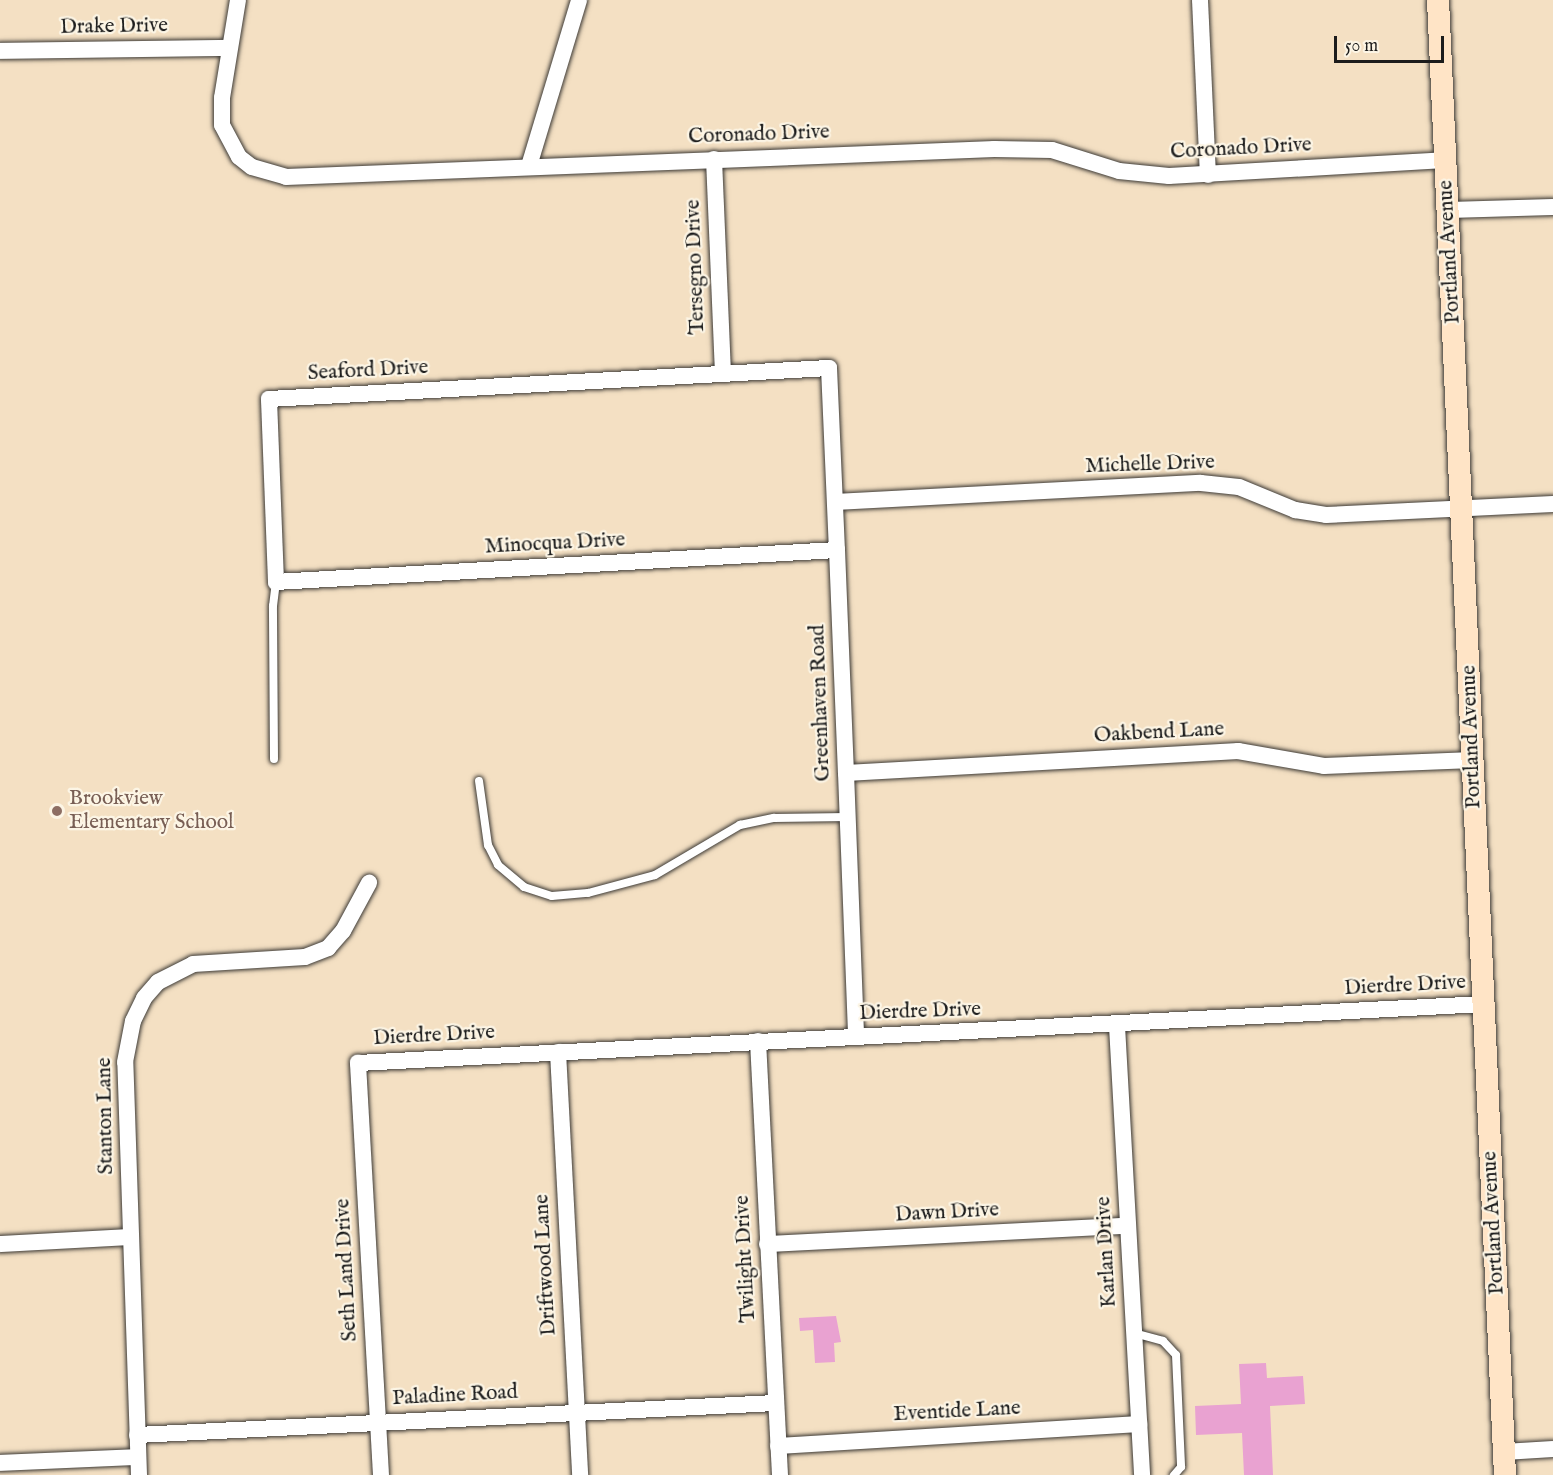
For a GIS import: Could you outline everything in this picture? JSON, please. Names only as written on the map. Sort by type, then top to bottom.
[{"type":"main road","name":"Portland Avenue","points":[[1438,0],[1505,1475]]},
{"type":"street","name":"Coronado Drive","points":[[238,0],[221,112],[226,136],[239,157],[269,174],[286,177],[714,159],[1037,149],[1065,153],[1119,171],[1208,175],[1445,160]]},
{"type":"street","points":[[529,166],[579,0]]},
{"type":"street","points":[[1200,0],[1208,175]]},
{"type":"street","name":"Drake Drive","points":[[0,51],[229,48]]},
{"type":"street","name":"Tersegno Drive","points":[[714,159],[723,373]]},
{"type":"street","points":[[1448,210],[1553,207]]},
{"type":"street","name":"Seaford Drive","points":[[276,582],[269,399],[829,368]]},
{"type":"street","name":"Greenhaven Road","points":[[829,368],[856,1037]]},
{"type":"street","name":"Michelle Drive","points":[[835,502],[1201,483],[1239,487],[1312,514],[1553,504]]},
{"type":"street","name":"Minocqua Drive","points":[[276,582],[837,550]]},
{"type":"street","name":"Oakbend Lane","points":[[846,773],[1239,751],[1324,766],[1473,760]]},
{"type":"street","name":"Stanton Lane","points":[[139,1475],[125,1062],[133,1021],[144,998],[170,974],[193,964],[318,953],[343,930],[369,883]]},
{"type":"street","name":"Dierdre Drive","points":[[358,1063],[758,1041],[1117,1026],[1483,1004]]},
{"type":"street","name":"Karlan Drive","points":[[1117,1026],[1142,1475]]},
{"type":"street","name":"Twilight Drive","points":[[758,1041],[780,1475]]},
{"type":"street","name":"Driftwood Lane","points":[[558,1052],[580,1475]]},
{"type":"street","name":"Seth Land Drive","points":[[358,1063],[381,1475]]},
{"type":"street","name":"Dawn Drive","points":[[767,1244],[1128,1226]]},
{"type":"street","points":[[0,1244],[131,1237]]},
{"type":"street","name":"Paladine Road","points":[[137,1435],[775,1403]]},
{"type":"street","name":"Eventide Lane","points":[[778,1446],[1139,1424]]},
{"type":"street","points":[[1504,1452],[1553,1449]]},
{"type":"street","points":[[0,1463],[138,1457]]},
{"type":"lane","name":"Seaford Drive","points":[[274,759],[273,606],[276,582]]},
{"type":"lane","points":[[479,782],[488,844],[498,866],[524,887],[552,896],[588,893],[655,875],[740,825],[774,818],[848,817]]},
{"type":"lane","points":[[1134,1333],[1163,1341],[1176,1355],[1181,1467],[1174,1475]]},
{"type":"building","points":[[836,1316],[841,1342],[834,1343],[835,1362],[815,1363],[813,1330],[800,1331],[799,1318]]},
{"type":"building","points":[[1266,1363],[1267,1378],[1303,1376],[1305,1404],[1270,1406],[1273,1475],[1244,1475],[1242,1433],[1196,1435],[1195,1406],[1241,1404],[1239,1364]]},
{"type":"place","name":"Brookview Elementary School","points":[[57,811]]}]
